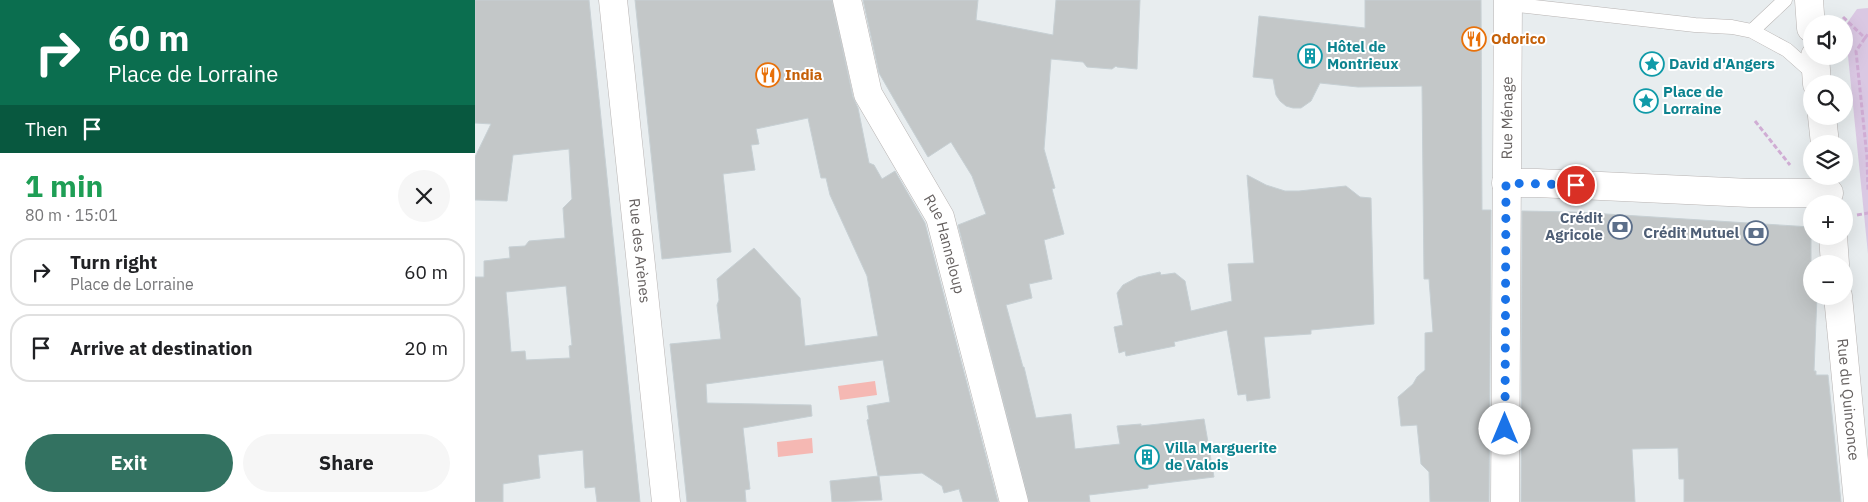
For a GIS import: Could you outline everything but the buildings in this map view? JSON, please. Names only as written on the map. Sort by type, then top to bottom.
[{"type":"street","name":"Rue des Arènes","points":[[613,0],[667,502]]},
{"type":"street","name":"Rue Hanneloup","points":[[847,0],[868,94],[939,217],[1014,502]]},
{"type":"street","points":[[1809,0],[1810,15]]},
{"type":"street","name":"Rue Ménage","points":[[1505,502],[1508,2]]},
{"type":"street","points":[[1506,183],[1823,192]]},
{"type":"street","name":"Rue du Quinconce","points":[[1839,305],[1858,502]]},
{"type":"lane","points":[[1508,2],[1695,25],[1732,27],[1752,31],[1787,50],[1816,72]]},
{"type":"lane","points":[[1752,31],[1783,2],[1797,8],[1804,15]]},
{"type":"path","points":[[1853,25],[1867,36],[1856,51],[1867,157],[1868,191]]},
{"type":"path","points":[[1755,121],[1797,174],[1823,192]]},
{"type":"path","points":[[1857,215],[1868,213]]},
{"type":"shaded area","points":[[1868,8],[1868,254],[1853,105],[1853,75],[1850,75],[1849,65],[1853,65],[1853,15],[1857,9]]},
{"type":"shaded area","points":[[875,381],[877,395],[840,400],[838,386]]},
{"type":"shaded area","points":[[812,438],[813,453],[778,457],[777,442]]},
{"type":"place","name":"Odorico","points":[[1474,39]]},
{"type":"place","name":"Hôtel de Montrieux","points":[[1310,56]]},
{"type":"place","name":"David d'Angers","points":[[1652,64]]},
{"type":"place","name":"India","points":[[768,75]]},
{"type":"place","name":"Place de Lorraine","points":[[1646,101]]},
{"type":"place","name":"Crédit Agricole","points":[[1620,227]]},
{"type":"place","name":"Crédit Mutuel","points":[[1756,233]]},
{"type":"place","name":"Villa Marguerite de Valois","points":[[1147,457]]},
{"type":"route","points":[[1505,429],[1506,183],[1576,185]]}]
